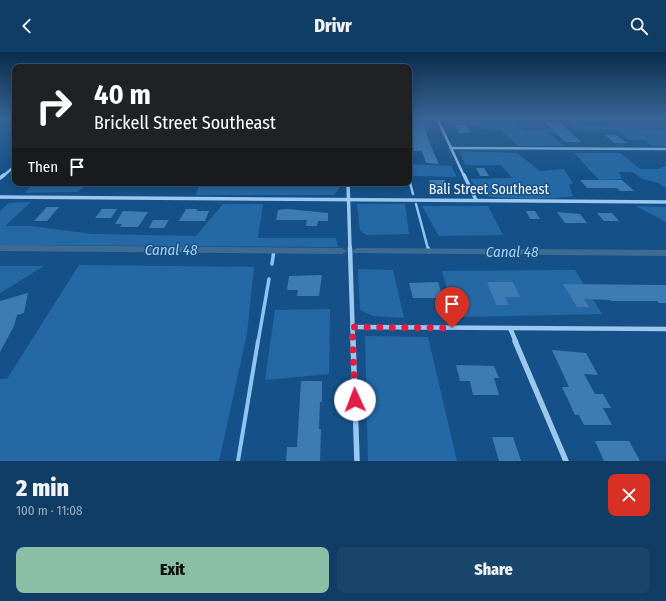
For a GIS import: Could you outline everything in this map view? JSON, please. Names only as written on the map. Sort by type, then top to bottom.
[{"type":"street","points":[[446,137],[476,200]]},
{"type":"street","points":[[451,148],[666,149]]},
{"type":"street","points":[[0,178],[12,168]]},
{"type":"street","points":[[348,186],[357,461]]},
{"type":"street","name":"Bali Street Southeast","points":[[0,197],[666,202]]},
{"type":"street","points":[[352,327],[666,329]]},
{"type":"street","points":[[510,328],[566,461]]},
{"type":"shaded area","points":[[509,137],[553,137],[565,146],[518,146]]},
{"type":"shaded area","points":[[626,137],[666,137],[666,146],[652,146],[644,140],[629,140]]},
{"type":"shaded area","points":[[459,151],[517,153],[540,171],[564,169],[573,183],[569,185],[573,196],[541,199],[500,198],[482,194],[470,179],[512,178],[501,165],[465,165]]},
{"type":"shaded area","points":[[574,153],[620,153],[640,169],[657,169],[666,166],[666,188],[658,183],[643,179],[632,172],[619,172],[622,179],[599,180]]},
{"type":"shaded area","points":[[412,164],[451,166],[457,177],[413,176]]},
{"type":"shaded area","points":[[31,186],[84,186],[78,192],[25,193]]},
{"type":"shaded area","points":[[199,186],[341,186],[334,195],[196,195]]},
{"type":"shaded area","points":[[31,202],[5,226],[30,226],[93,234],[196,236],[223,204],[263,204],[258,238],[336,238],[338,247],[0,245],[0,211],[9,203]]},
{"type":"shaded area","points":[[357,204],[405,204],[409,234],[367,235],[360,231]]},
{"type":"shaded area","points":[[422,206],[488,206],[503,235],[439,236]]},
{"type":"shaded area","points":[[636,206],[666,207],[666,222]]},
{"type":"shaded area","points":[[79,265],[254,267],[247,334],[219,461],[0,461],[0,379],[7,379]]},
{"type":"shaded area","points":[[0,266],[44,266],[0,293]]},
{"type":"shaded area","points":[[358,269],[393,270],[404,318],[373,316],[360,310]]},
{"type":"shaded area","points":[[575,270],[602,314],[455,317],[442,271]]},
{"type":"shaded area","points":[[330,309],[329,374],[265,380],[275,310]]},
{"type":"shaded area","points":[[365,336],[428,337],[457,461],[368,461]]},
{"type":"building","points":[[412,137],[428,137],[439,164],[426,163],[422,151],[414,151]]},
{"type":"building","points":[[560,137],[576,137],[581,142],[565,142]]},
{"type":"building","points":[[607,137],[619,137],[627,143],[614,143]]},
{"type":"building","points":[[476,168],[484,168],[489,176],[480,176]]},
{"type":"building","points":[[429,180],[445,180],[448,190],[432,190]]},
{"type":"building","points":[[580,180],[622,180],[634,191],[620,191],[617,188],[587,188]]},
{"type":"building","points":[[47,207],[59,207],[47,221],[34,221]]},
{"type":"building","points":[[102,209],[117,209],[111,218],[95,218]]},
{"type":"building","points":[[186,209],[209,211],[205,221],[179,221]]},
{"type":"building","points":[[287,209],[328,213],[328,221],[318,221],[317,226],[306,226],[307,220],[276,220],[278,210]]},
{"type":"building","points":[[123,211],[148,212],[138,227],[120,227],[122,224],[115,224]]},
{"type":"building","points":[[526,211],[535,211],[540,219],[530,219]]},
{"type":"building","points":[[557,212],[580,214],[587,223],[565,223]]},
{"type":"building","points":[[597,213],[612,213],[619,221],[604,221]]},
{"type":"building","points":[[153,220],[169,220],[164,228],[149,228]]},
{"type":"building","points":[[322,275],[319,296],[297,296],[298,290],[287,290],[289,276]]},
{"type":"building","points":[[438,282],[443,298],[413,298],[409,283]]},
{"type":"building","points":[[487,282],[513,282],[520,297],[505,297],[509,305],[496,305]]},
{"type":"building","points":[[563,284],[666,285],[666,303],[659,303],[657,301],[611,301],[584,299],[589,307],[577,307]]},
{"type":"building","points":[[28,293],[24,313],[17,315],[14,326],[0,352],[0,301]]},
{"type":"building","points":[[552,350],[586,353],[598,375],[584,374],[595,394],[603,394],[611,408],[603,408],[612,425],[584,425],[579,415],[575,415],[562,387],[569,387]]},
{"type":"building","points":[[456,365],[494,366],[499,378],[494,378],[499,395],[473,395],[470,381],[460,381]]},
{"type":"building","points":[[301,381],[322,381],[322,402],[320,402],[319,429],[321,429],[320,461],[286,461],[287,447],[297,447]]},
{"type":"building","points":[[492,437],[513,437],[521,461],[499,461]]},
{"type":"building","points":[[595,441],[629,441],[640,461],[604,461]]},
{"type":"waterway","points":[[411,186],[413,194]]},
{"type":"waterway","points":[[416,204],[428,249]]},
{"type":"waterway","name":"Canal 48","points":[[0,248],[342,251]]},
{"type":"waterway","name":"Canal 48","points":[[428,248],[429,252]]},
{"type":"waterway","points":[[272,264],[274,250]]},
{"type":"waterway","name":"Canal 48","points":[[357,251],[666,253]]},
{"type":"waterway","points":[[258,342],[269,279]]},
{"type":"waterway","points":[[238,461],[258,341]]},
{"type":"route","points":[[355,400],[352,327],[452,328]]}]
